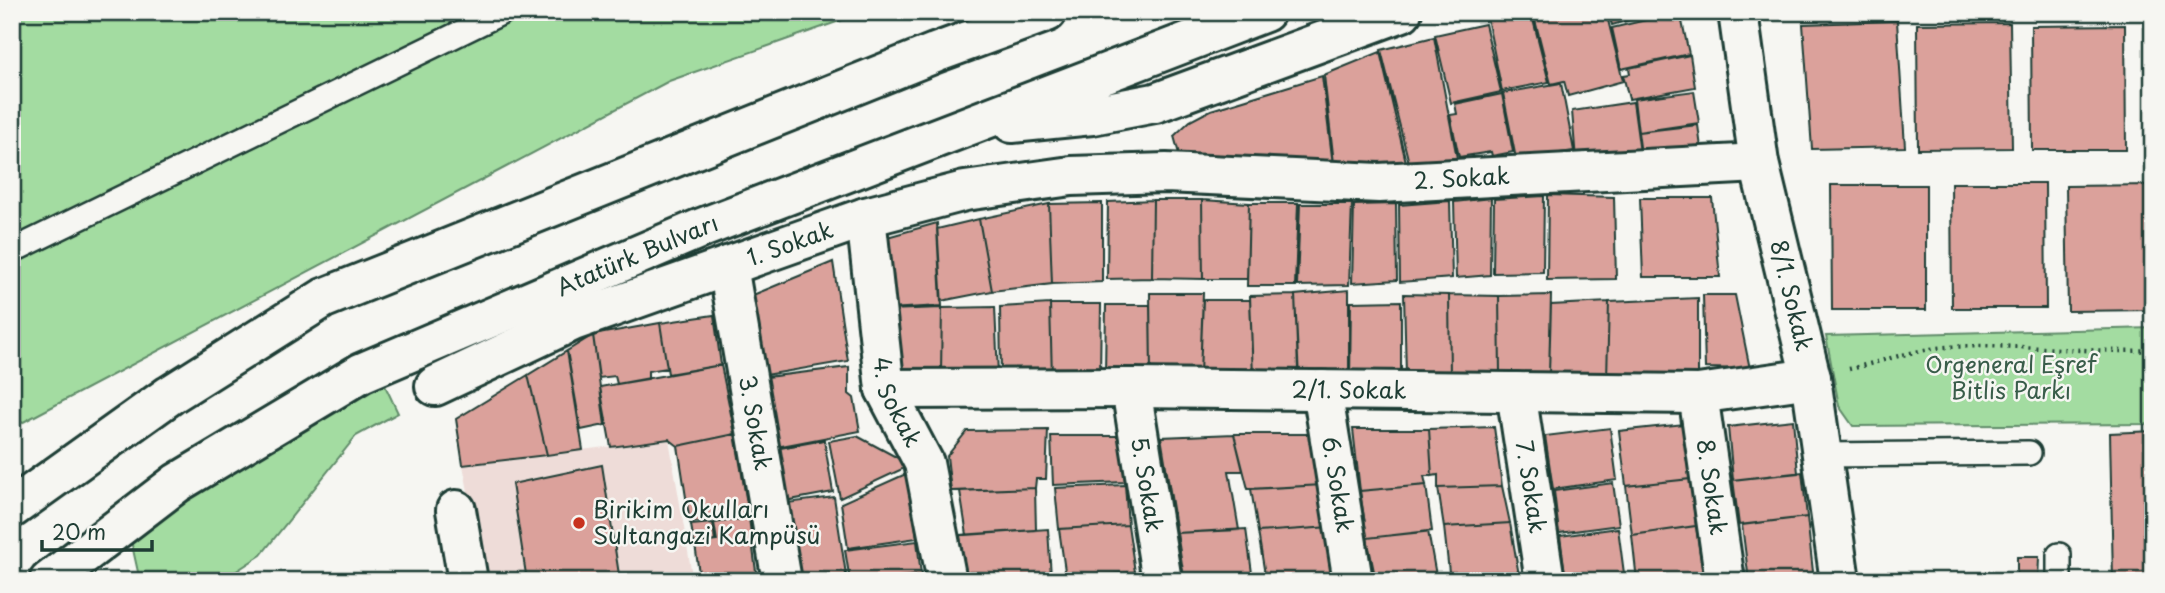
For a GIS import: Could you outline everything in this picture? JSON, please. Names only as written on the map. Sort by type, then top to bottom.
[{"type":"main road","points":[[12,508],[170,395],[324,299],[935,53],[1047,12]]},
{"type":"main road","name":"Atatürk Bulvarı","points":[[49,581],[177,482],[361,373],[699,229],[1265,12]]},
{"type":"main road","points":[[961,129],[1092,115],[1155,103],[1402,12]]},
{"type":"main road","name":"8/1. Sokak","points":[[1738,12],[1759,163],[1811,378],[1840,581]]},
{"type":"main road","name":"2. Sokak","points":[[1166,173],[1379,183],[1759,163]]},
{"type":"main road","name":"1. Sokak","points":[[435,386],[573,321],[866,217],[965,191],[1071,176],[1166,173]]},
{"type":"main road","name":"4. Sokak","points":[[866,217],[885,388],[923,463],[947,581]]},
{"type":"main road","name":"3. Sokak","points":[[728,266],[782,581]]},
{"type":"main road","name":"2/1. Sokak","points":[[885,388],[1131,387],[1698,394],[1811,378]]},
{"type":"main road","name":"5. Sokak","points":[[1131,387],[1162,581]]},
{"type":"main road","name":"6. Sokak","points":[[1322,390],[1353,581]]},
{"type":"main road","name":"7. Sokak","points":[[1516,392],[1545,581]]},
{"type":"main road","name":"8. Sokak","points":[[1698,394],[1725,581]]},
{"type":"main road","points":[[456,510],[468,581]]},
{"type":"lane","points":[[12,251],[503,12]]},
{"type":"lane","points":[[1822,455],[2029,453]]},
{"type":"lane","points":[[2059,555],[2059,581]]},
{"type":"path","points":[[1811,378],[1947,347],[2052,347],[2098,353],[2153,350]]},
{"type":"shaded area","name":"Birikim Okulları Sultangazi Kampüsü","points":[[669,439],[693,581],[485,581],[463,465]]},
{"type":"green space","points":[[12,12],[865,12],[669,81],[12,428]]},
{"type":"green space","name":"Orgeneral Eşref Bitlis Parkı","points":[[2153,328],[2153,424],[1853,426],[1839,406],[1826,336]]},
{"type":"green space","points":[[381,377],[398,413],[356,436],[261,555],[221,581],[140,581],[130,536],[177,500]]},
{"type":"building","points":[[1506,12],[1531,12],[1549,82],[1502,91],[1487,18]]},
{"type":"building","points":[[1533,12],[1606,12],[1623,81],[1568,96],[1564,81],[1551,84]]},
{"type":"building","points":[[1608,12],[1657,12],[1612,25]]},
{"type":"building","points":[[1680,12],[1689,54],[1621,69],[1612,28]]},
{"type":"building","points":[[1897,21],[1905,147],[1812,149],[1803,24]]},
{"type":"building","points":[[2010,23],[2012,148],[1918,149],[1917,24]]},
{"type":"building","points":[[1485,24],[1501,92],[1451,103],[1435,35]]},
{"type":"building","points":[[2125,25],[2126,150],[2032,150],[2031,26]]},
{"type":"building","points":[[1434,37],[1457,158],[1409,163],[1381,50]]},
{"type":"building","points":[[1380,52],[1406,162],[1334,163],[1324,75]]},
{"type":"building","points":[[1690,55],[1695,87],[1629,99],[1623,75],[1630,74],[1629,68]]},
{"type":"building","points":[[1322,76],[1333,165],[1181,161],[1174,136],[1190,121],[1211,110]]},
{"type":"building","points":[[1561,83],[1574,151],[1516,159],[1503,93]]},
{"type":"building","points":[[1694,91],[1699,123],[1638,132],[1634,99]]},
{"type":"building","points":[[1502,94],[1513,152],[1459,157],[1450,115],[1457,114],[1455,104]]},
{"type":"building","points":[[1633,102],[1641,160],[1576,160],[1572,111]]},
{"type":"building","points":[[1698,125],[1702,155],[1642,162],[1638,132]]},
{"type":"building","points":[[1951,183],[2045,183],[2046,308],[1952,308]]},
{"type":"building","points":[[1831,185],[1926,185],[1926,310],[1832,310]]},
{"type":"building","points":[[2153,185],[2153,310],[2068,311],[2066,186]]},
{"type":"building","points":[[1548,195],[1614,197],[1616,279],[1547,280]]},
{"type":"building","points":[[1544,196],[1543,272],[1493,273],[1494,199]]},
{"type":"building","points":[[1491,198],[1490,275],[1456,278],[1454,202]]},
{"type":"building","points":[[1640,198],[1712,198],[1720,277],[1643,277]]},
{"type":"building","points":[[1153,200],[1202,200],[1203,279],[1152,278]]},
{"type":"building","points":[[1153,200],[1152,278],[1107,279],[1108,202]]},
{"type":"building","points":[[1202,200],[1249,203],[1247,279],[1203,279]]},
{"type":"building","points":[[1450,201],[1452,278],[1400,282],[1399,205]]},
{"type":"building","points":[[1102,203],[1102,282],[1052,284],[1049,204]]},
{"type":"building","points":[[1249,203],[1298,203],[1295,286],[1247,286]]},
{"type":"building","points":[[1049,204],[1052,284],[992,291],[979,219]]},
{"type":"building","points":[[1300,204],[1352,204],[1349,285],[1297,286]]},
{"type":"building","points":[[1396,204],[1397,280],[1352,283],[1354,205]]},
{"type":"building","points":[[979,219],[992,291],[941,301],[937,229]]},
{"type":"building","points":[[937,223],[942,306],[887,309],[887,237]]},
{"type":"building","points":[[833,262],[848,361],[754,377],[753,295]]},
{"type":"building","points":[[1349,290],[1349,373],[1298,369],[1295,295]]},
{"type":"building","points":[[1150,293],[1203,293],[1200,374],[1151,373]]},
{"type":"building","points":[[1404,294],[1449,295],[1450,375],[1406,376]]},
{"type":"building","points":[[1295,295],[1299,379],[1253,377],[1250,296]]},
{"type":"building","points":[[1449,295],[1499,296],[1500,373],[1450,375]]},
{"type":"building","points":[[1551,295],[1549,374],[1500,373],[1499,296]]},
{"type":"building","points":[[1703,295],[1735,295],[1750,369],[1705,368]]},
{"type":"building","points":[[1698,298],[1698,375],[1607,378],[1609,302]]},
{"type":"building","points":[[1203,300],[1250,300],[1253,377],[1200,374]]},
{"type":"building","points":[[1401,301],[1401,378],[1350,379],[1351,302]]},
{"type":"building","points":[[1609,302],[1607,378],[1549,374],[1551,305]]},
{"type":"building","points":[[1050,304],[1052,377],[1001,373],[1000,307]]},
{"type":"building","points":[[1050,304],[1101,304],[1100,377],[1052,377]]},
{"type":"building","points":[[1106,305],[1150,305],[1151,373],[1105,374]]},
{"type":"building","points":[[995,307],[998,375],[941,372],[942,308]]},
{"type":"building","points":[[942,308],[941,372],[890,372],[888,310]]},
{"type":"building","points":[[714,315],[721,365],[668,374],[660,323]]},
{"type":"building","points":[[660,323],[667,368],[648,371],[648,379],[617,384],[615,376],[599,378],[593,335]]},
{"type":"building","points":[[593,335],[605,425],[581,430],[567,351]]},
{"type":"building","points":[[567,351],[583,450],[547,455],[528,375]]},
{"type":"building","points":[[721,365],[735,434],[678,446],[669,439],[611,447],[600,387]]},
{"type":"building","points":[[849,367],[849,394],[854,398],[860,431],[771,448],[767,377]]},
{"type":"building","points":[[528,375],[547,455],[463,465],[456,419]]},
{"type":"building","points":[[1793,420],[1798,473],[1733,480],[1728,427]]},
{"type":"building","points":[[1684,424],[1690,479],[1626,486],[1619,431]]},
{"type":"building","points":[[1494,427],[1502,486],[1438,488],[1438,475],[1432,476],[1429,429]]},
{"type":"building","points":[[1610,428],[1617,480],[1553,489],[1545,436]]},
{"type":"building","points":[[1353,429],[1429,429],[1432,476],[1424,476],[1426,485],[1360,491]]},
{"type":"building","points":[[1048,430],[1046,479],[1036,479],[1035,488],[951,491],[947,456],[967,431]]},
{"type":"building","points":[[2153,431],[2153,581],[2113,581],[2110,433]]},
{"type":"building","points":[[735,434],[749,515],[690,523],[678,446]]},
{"type":"building","points":[[1234,434],[1243,471],[1229,471],[1239,530],[1177,533],[1161,437]]},
{"type":"building","points":[[1234,434],[1317,434],[1323,485],[1248,489]]},
{"type":"building","points":[[857,436],[911,465],[840,498],[829,441]]},
{"type":"building","points":[[1051,436],[1120,436],[1125,482],[1053,485]]},
{"type":"building","points":[[824,440],[833,492],[785,501],[775,449]]},
{"type":"building","name":"Birikim Okulları Sultangazi Kampüsü","points":[[602,465],[620,581],[527,581],[512,484]]},
{"type":"building","points":[[1802,472],[1807,517],[1739,525],[1733,480]]},
{"type":"building","points":[[908,473],[917,538],[848,548],[841,503]]},
{"type":"building","points":[[1690,479],[1696,526],[1632,535],[1626,486]]},
{"type":"building","points":[[1613,483],[1619,525],[1559,533],[1554,491]]},
{"type":"building","points":[[1125,485],[1128,525],[1059,529],[1055,488]]},
{"type":"building","points":[[1323,485],[1330,527],[1258,532],[1251,489]]},
{"type":"building","points":[[1426,485],[1432,531],[1367,538],[1360,491]]},
{"type":"building","points":[[1502,486],[1510,523],[1444,527],[1438,488]]},
{"type":"building","points":[[1035,488],[1036,530],[967,535],[960,491]]},
{"type":"building","points":[[834,497],[847,581],[790,581],[779,504]]},
{"type":"building","points":[[1807,517],[1814,581],[1749,581],[1742,525]]},
{"type":"building","points":[[749,518],[757,579],[700,581],[695,544],[717,541],[714,523]]},
{"type":"building","points":[[713,523],[715,541],[694,543],[691,525]]},
{"type":"building","points":[[1510,523],[1520,581],[1450,581],[1444,527]]},
{"type":"building","points":[[1128,525],[1135,572],[1066,578],[1059,529]]},
{"type":"building","points":[[1696,526],[1704,581],[1637,581],[1632,535]]},
{"type":"building","points":[[1330,527],[1337,581],[1266,581],[1258,532]]},
{"type":"building","points":[[1618,528],[1625,581],[1566,581],[1560,536]]},
{"type":"building","points":[[1048,529],[1051,577],[966,581],[960,535]]},
{"type":"building","points":[[1246,529],[1252,573],[1184,577],[1177,533]]},
{"type":"building","points":[[1428,531],[1437,581],[1376,581],[1367,538]]},
{"type":"building","points":[[917,541],[921,575],[850,581],[845,550]]},
{"type":"building","points":[[2017,557],[2039,557],[2038,581],[2017,581]]},
{"type":"building","points":[[1135,572],[1136,581],[1067,581],[1066,578]]},
{"type":"building","points":[[1252,573],[1253,581],[1184,581],[1184,577]]},
{"type":"building","points":[[1048,577],[1048,581],[993,581]]},
{"type":"place","name":"Birikim Okulları Sultangazi Kampüsü","points":[[579,523]]}]
